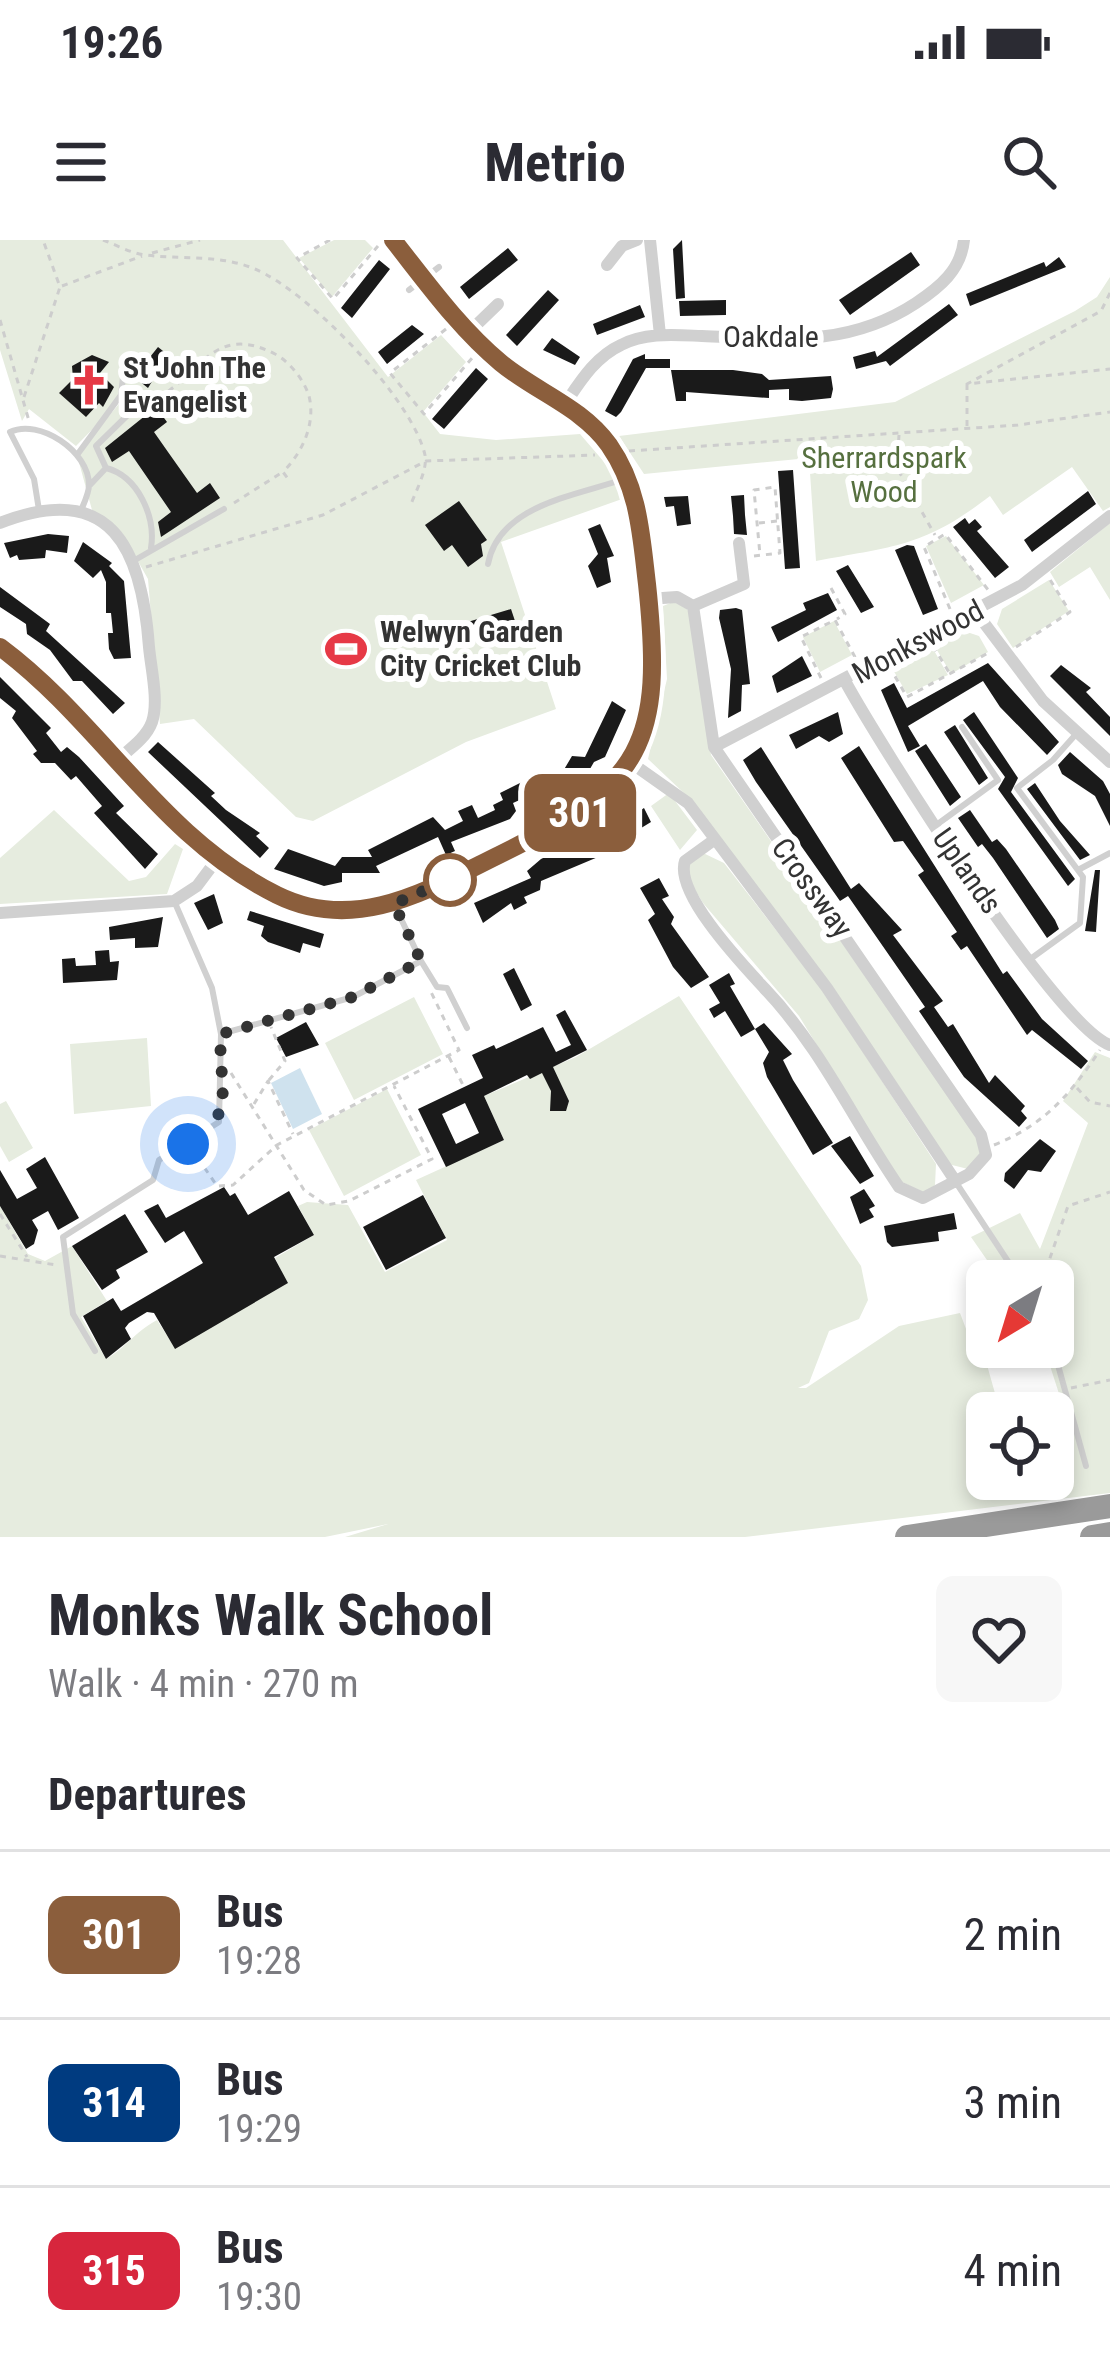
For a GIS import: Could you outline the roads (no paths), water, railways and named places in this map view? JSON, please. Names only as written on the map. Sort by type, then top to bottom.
[{"type":"highway","points":[[907,1537],[1110,1506]]},
{"type":"highway","points":[[1092,1537],[1110,1534]]},
{"type":"street","points":[[0,647],[52,692],[168,819],[218,858],[301,904],[344,911],[394,904],[576,815],[608,790],[630,761],[652,703],[640,518],[628,477],[611,448],[565,404],[469,333],[393,240]]},
{"type":"street","points":[[607,265],[622,246],[637,240]]},
{"type":"street","points":[[650,240],[660,335]]},
{"type":"street","name":"Oakdale","points":[[565,404],[591,366],[621,344],[660,335],[791,342],[856,333],[908,308],[946,280],[964,240]]},
{"type":"street","points":[[469,333],[498,304]]},
{"type":"street","points":[[0,523],[39,510],[80,513],[119,536],[137,565],[154,715],[143,737],[114,763]]},
{"type":"street","name":"Monkswood","points":[[714,747],[997,600],[1044,570],[1110,516]]},
{"type":"street","points":[[648,599],[677,597],[693,606],[717,592],[740,589],[744,584],[739,550]]},
{"type":"street","name":"Crossway","points":[[630,761],[672,787],[714,840],[827,988],[956,1182],[980,1166],[986,1148],[927,1051],[714,747],[693,606]]},
{"type":"street","points":[[975,611],[1002,651],[1110,762]]},
{"type":"street","name":"Uplands","points":[[845,681],[935,826],[1029,960],[1107,1044]]},
{"type":"street","points":[[714,840],[690,855],[682,876],[725,943],[812,1042],[899,1187],[923,1198],[956,1182]]},
{"type":"street","points":[[0,913],[174,901],[197,886],[218,858]]},
{"type":"lane","points":[[77,455],[121,395],[124,368]]},
{"type":"lane","points":[[106,468],[96,446],[140,404]]},
{"type":"lane","points":[[0,434],[30,426],[77,455],[89,486]]},
{"type":"lane","points":[[10,432],[34,479],[39,510]]},
{"type":"lane","points":[[80,513],[89,486],[106,468]]},
{"type":"lane","points":[[106,468],[121,472],[149,512],[151,548]]},
{"type":"lane","points":[[488,564],[493,539],[513,520],[628,477]]},
{"type":"lane","points":[[137,565],[151,548],[224,509]]},
{"type":"lane","points":[[935,826],[998,780],[962,728]]},
{"type":"lane","points":[[1029,960],[1080,923],[1083,877],[1017,788],[1053,760],[1078,732]]},
{"type":"lane","points":[[1078,871],[1110,853]]},
{"type":"lane","points":[[95,1351],[73,1314],[63,1253],[65,1234],[153,1180],[158,1160],[212,1131],[221,1117],[221,1034],[212,988],[174,901]]},
{"type":"lane","points":[[394,904],[436,987],[447,988],[467,1028]]},
{"type":"lane","points":[[221,1034],[353,997],[421,961]]},
{"type":"lane","points":[[956,1182],[1008,1260]]},
{"type":"lane","points":[[1059,1368],[1086,1466]]},
{"type":"water","points":[[300,1068],[322,1114],[293,1129],[271,1083]]},
{"type":"place","name":"St John The Evangelist","points":[[89,385]]},
{"type":"place","name":"Welwyn Garden City Cricket Club","points":[[346,649]]},
{"type":"park label","name":"Sherrardspark Wood","points":[[884,475]]}]
